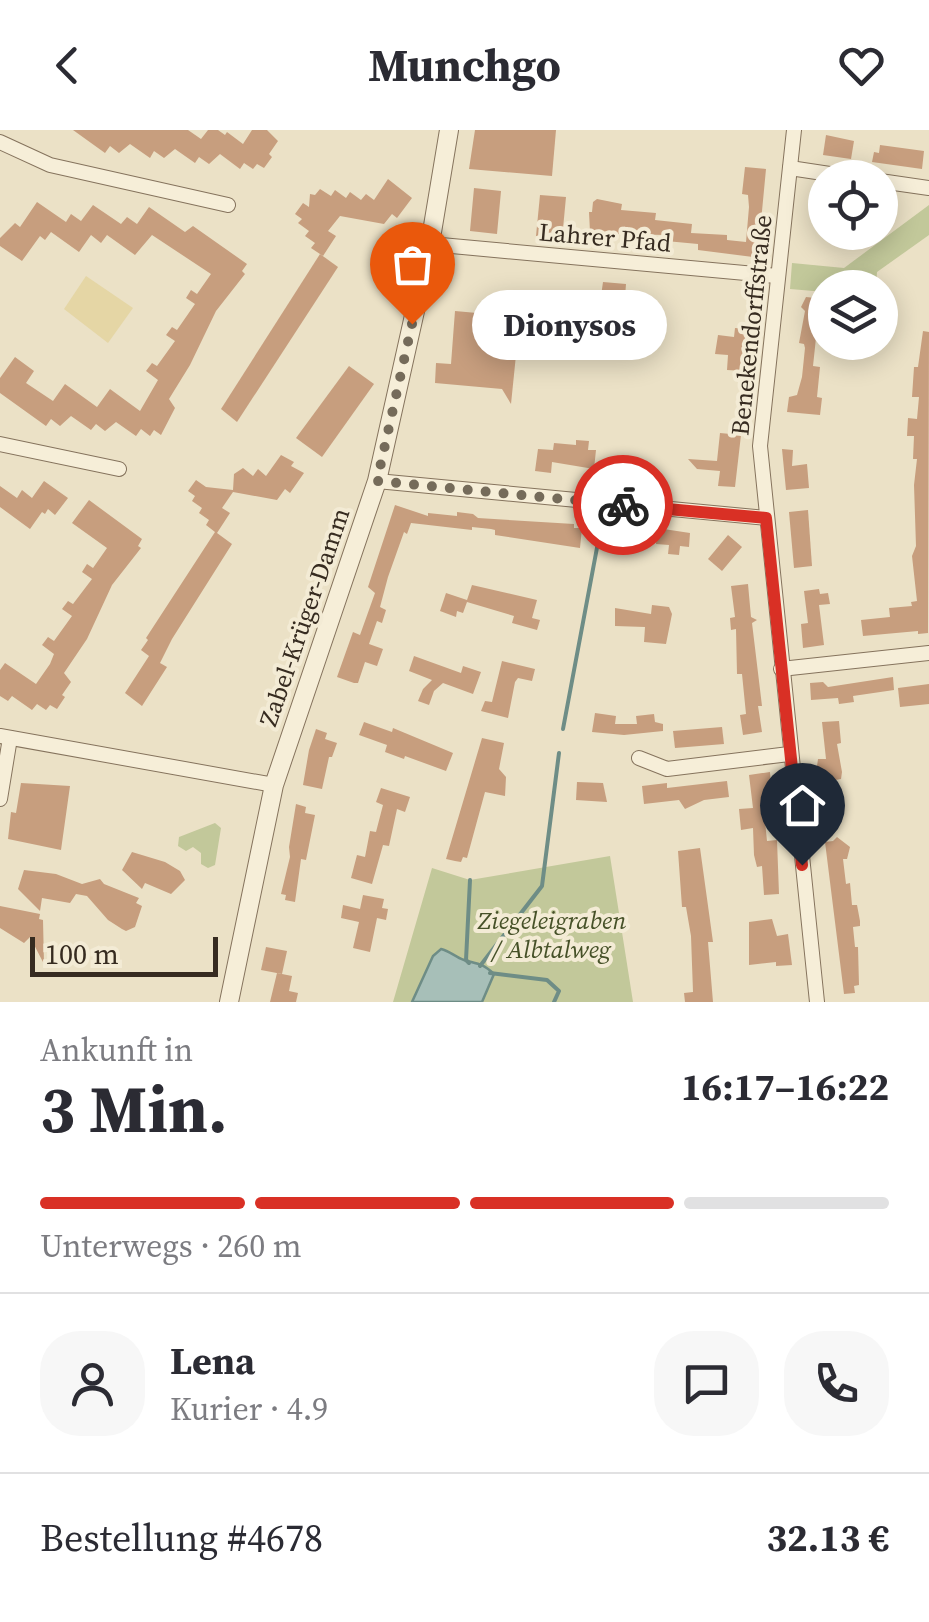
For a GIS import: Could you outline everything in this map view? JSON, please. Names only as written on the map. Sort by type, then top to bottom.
[{"type":"street","name":"Zabel-Krüger-Damm","points":[[229,1002],[274,785],[377,481],[430,244],[450,130]]},
{"type":"street","name":"Benekendorffstraße","points":[[794,130],[760,446],[817,1002]]},
{"type":"street","points":[[0,142],[50,165],[228,205]]},
{"type":"street","points":[[790,168],[808,171]]},
{"type":"street","points":[[898,184],[929,188]]},
{"type":"street","name":"Lahrer Pfad","points":[[430,244],[777,276]]},
{"type":"street","points":[[0,444],[118,470]]},
{"type":"street","points":[[377,481],[766,518]]},
{"type":"street","points":[[782,669],[929,652]]},
{"type":"street","points":[[0,799],[5,737],[274,785]]},
{"type":"street","points":[[639,758],[667,768],[790,754]]},
{"type":"green space","points":[[929,205],[929,235],[880,270],[808,270],[808,291],[790,289],[792,263],[844,268],[868,250],[898,250],[898,228]]},
{"type":"green space","points":[[215,823],[221,828],[215,865],[208,868],[201,864],[201,853],[193,847],[186,851],[178,846],[179,837]]},
{"type":"green space","name":"Ziegeleigraben / Albtalweg","points":[[610,856],[633,1002],[393,1002],[432,868],[470,880]]},
{"type":"sand","points":[[86,276],[133,308],[108,343],[64,309]]},
{"type":"water","points":[[441,949],[494,974],[482,1002],[412,1002],[433,956]]},
{"type":"building","points":[[73,130],[188,130],[201,139],[208,130],[218,130],[243,144],[252,130],[267,130],[278,141],[264,168],[257,164],[253,169],[244,163],[240,169],[220,154],[209,164],[199,157],[195,163],[175,149],[164,158],[154,151],[150,158],[130,144],[119,153],[110,146],[105,153]]},
{"type":"building","points":[[475,130],[556,130],[552,176],[469,169]]},
{"type":"building","points":[[826,135],[854,141],[851,159],[823,155]]},
{"type":"building","points":[[880,145],[924,151],[922,169],[898,166],[898,160],[872,160],[874,152],[879,153]]},
{"type":"building","points":[[745,167],[766,169],[758,253],[753,253],[753,257],[698,250],[698,244],[666,241],[666,235],[615,237],[590,232],[589,212],[597,199],[622,204],[621,210],[656,213],[655,220],[692,224],[691,233],[727,235],[727,240],[746,242],[749,207],[748,195],[742,194]]},
{"type":"building","points":[[388,179],[412,198],[397,218],[392,214],[384,224],[340,216],[328,231],[336,236],[323,256],[311,248],[315,243],[305,236],[309,231],[298,223],[302,219],[295,214],[303,203],[309,207],[310,194],[315,195],[320,189],[331,196],[335,190],[346,198],[350,192],[361,200],[366,194],[374,200]]},
{"type":"building","points":[[474,188],[501,191],[497,234],[470,231]]},
{"type":"building","points":[[540,195],[566,197],[562,239],[536,236]]},
{"type":"building","points":[[37,202],[66,222],[71,214],[81,221],[93,205],[121,224],[127,217],[137,224],[149,207],[185,232],[193,226],[247,264],[242,271],[245,274],[216,311],[169,399],[175,408],[161,435],[154,430],[150,436],[141,429],[136,436],[116,422],[105,431],[96,424],[91,430],[71,416],[60,426],[51,419],[46,426],[0,393],[0,378],[15,357],[34,371],[26,383],[53,401],[65,384],[97,407],[110,389],[140,411],[158,380],[146,371],[152,363],[157,366],[175,341],[166,335],[172,327],[177,330],[195,304],[186,298],[191,290],[197,294],[211,274],[152,235],[135,255],[107,235],[101,243],[91,235],[79,252],[51,232],[45,240],[40,236],[22,261],[0,246],[0,238],[15,223],[20,227]]},
{"type":"building","points":[[320,254],[338,267],[237,422],[221,409]]},
{"type":"building","points":[[603,282],[626,284],[625,297],[616,297],[615,339],[595,337],[596,296],[601,296]]},
{"type":"building","points":[[808,297],[808,360],[820,367],[820,415],[787,412],[789,397],[797,395],[802,377],[805,348],[799,343],[805,311],[801,307]]},
{"type":"building","points":[[455,311],[531,318],[527,356],[516,355],[511,404],[502,389],[435,383],[436,363],[451,364]]},
{"type":"building","points":[[735,328],[749,329],[745,371],[727,370],[728,355],[715,354],[718,335],[734,337]]},
{"type":"building","points":[[923,331],[929,332],[928,633],[863,636],[861,620],[890,617],[889,608],[912,606],[911,602],[917,601],[912,556],[916,546],[917,459],[913,459],[914,436],[907,436],[908,418],[917,419],[919,397],[912,397],[914,367],[918,367]]},
{"type":"building","points":[[349,366],[374,384],[322,457],[296,438]]},
{"type":"building","points":[[720,433],[741,435],[735,487],[718,486],[720,471],[697,469],[688,459],[717,461]]},
{"type":"building","points":[[576,440],[589,441],[588,450],[596,450],[594,469],[552,462],[551,473],[535,471],[538,449],[553,450],[554,443],[576,445]]},
{"type":"building","points":[[782,449],[793,450],[792,466],[807,464],[809,488],[786,490]]},
{"type":"building","points":[[281,455],[304,473],[290,493],[285,489],[277,500],[233,492],[222,508],[230,513],[217,533],[232,544],[172,639],[160,663],[167,667],[142,706],[125,693],[149,656],[141,650],[146,638],[215,532],[206,525],[209,520],[199,513],[202,508],[192,501],[195,496],[188,491],[196,480],[206,487],[233,490],[234,474],[243,468],[253,476],[258,469],[266,476]]},
{"type":"building","points":[[44,481],[68,498],[55,515],[48,509],[45,514],[42,512],[30,529],[0,507],[0,486],[17,498],[22,490],[32,498]]},
{"type":"building","points":[[89,500],[142,539],[138,546],[141,548],[112,585],[87,639],[64,673],[71,682],[57,709],[50,705],[46,710],[37,704],[32,710],[12,696],[8,701],[0,696],[0,670],[5,663],[36,684],[50,664],[54,654],[42,645],[48,637],[54,641],[72,616],[62,609],[68,601],[73,604],[92,579],[82,572],[87,564],[93,568],[107,548],[72,523]]},
{"type":"building","points":[[395,505],[428,516],[457,516],[457,512],[478,518],[574,524],[574,528],[582,528],[580,548],[495,535],[491,529],[411,523],[388,577],[380,607],[386,610],[382,623],[377,621],[369,644],[383,649],[377,666],[365,662],[358,683],[354,683],[337,677],[353,632],[360,635],[375,593],[368,587]]},
{"type":"building","points":[[808,510],[812,566],[794,568],[789,512]]},
{"type":"building","points":[[657,528],[690,533],[689,547],[680,546],[679,555],[668,554],[669,545],[656,544]]},
{"type":"building","points":[[728,535],[742,547],[722,571],[708,559]]},
{"type":"building","points":[[748,584],[751,617],[757,620],[752,623],[762,732],[743,735],[740,715],[746,714],[742,674],[737,674],[736,629],[731,630],[730,618],[735,617],[731,586]]},
{"type":"building","points":[[472,585],[537,600],[532,618],[540,620],[537,630],[512,623],[514,616],[467,602],[463,613],[457,611],[456,617],[440,611],[446,593],[467,600]]},
{"type":"building","points":[[819,589],[820,594],[828,593],[830,604],[819,605],[824,645],[803,648],[801,624],[808,623],[804,591]]},
{"type":"building","points":[[652,605],[669,607],[672,614],[666,644],[644,642],[645,627],[615,626],[615,608],[651,614]]},
{"type":"building","points":[[414,656],[461,673],[463,666],[481,672],[473,694],[443,683],[434,691],[429,705],[418,701],[432,680],[409,671]]},
{"type":"building","points":[[502,661],[535,669],[532,681],[518,678],[515,682],[508,718],[481,711],[485,701],[492,702]]},
{"type":"building","points":[[893,677],[894,690],[853,696],[854,702],[839,704],[838,698],[811,700],[810,683],[823,682],[828,687]]},
{"type":"building","points":[[929,684],[929,704],[900,707],[898,688]]},
{"type":"building","points":[[595,713],[616,716],[615,724],[637,724],[636,716],[654,714],[655,722],[663,724],[663,731],[624,735],[592,732]]},
{"type":"building","points":[[839,721],[841,779],[830,781],[840,818],[827,820],[823,819],[817,766],[818,759],[826,759],[822,722]]},
{"type":"building","points":[[364,722],[392,732],[393,728],[453,753],[446,771],[385,752],[387,745],[359,735]]},
{"type":"building","points":[[722,727],[724,744],[675,748],[673,731]]},
{"type":"building","points":[[316,729],[327,733],[325,739],[337,743],[329,757],[322,789],[303,785]]},
{"type":"building","points":[[482,738],[504,743],[499,769],[506,777],[505,796],[485,792],[467,858],[463,857],[461,862],[446,859]]},
{"type":"building","points":[[770,772],[772,798],[762,799],[764,815],[770,818],[765,821],[767,841],[777,840],[779,894],[764,895],[762,866],[757,867],[754,855],[753,828],[741,830],[739,809],[753,808],[749,775]]},
{"type":"building","points":[[727,781],[729,797],[704,800],[685,809],[679,800],[644,804],[642,786],[667,783],[667,788]]},
{"type":"building","points":[[577,782],[603,783],[607,802],[576,800]]},
{"type":"building","points":[[21,783],[70,786],[61,850],[8,839],[11,812],[16,813]]},
{"type":"building","points":[[381,788],[410,797],[405,812],[397,809],[389,846],[383,845],[372,884],[351,878],[357,855],[365,857],[370,831],[376,832],[383,805],[376,802]]},
{"type":"building","points":[[296,804],[306,807],[305,813],[315,815],[306,860],[301,859],[295,902],[285,900],[286,895],[281,894]]},
{"type":"building","points":[[837,837],[850,847],[847,859],[843,859],[846,884],[850,883],[852,905],[857,905],[860,921],[860,926],[853,927],[859,985],[854,986],[855,993],[844,994],[825,842]]},
{"type":"building","points":[[700,848],[713,942],[708,942],[713,1002],[685,1002],[684,993],[693,992],[691,936],[686,907],[682,907],[678,851]]},
{"type":"building","points":[[132,852],[165,862],[180,871],[185,880],[171,894],[145,883],[142,889],[122,870]]},
{"type":"building","points":[[24,870],[56,874],[82,884],[100,879],[139,898],[136,903],[142,906],[135,927],[122,929],[108,920],[87,896],[76,894],[70,903],[42,898],[40,911],[18,889]]},
{"type":"building","points":[[363,895],[384,899],[382,908],[388,909],[386,920],[377,918],[370,952],[353,948],[359,922],[341,918],[343,905],[360,909]]},
{"type":"building","points":[[0,906],[40,914],[44,964],[30,937],[24,943],[0,928]]},
{"type":"building","points":[[772,919],[777,936],[788,934],[792,965],[749,965],[749,922]]},
{"type":"building","points":[[266,947],[287,951],[282,974],[261,970]]},
{"type":"building","points":[[277,973],[292,976],[289,991],[298,993],[296,1002],[270,1002]]},
{"type":"waterway","points":[[563,729],[602,521]]},
{"type":"waterway","points":[[480,966],[542,886],[559,753]]},
{"type":"waterway","points":[[469,963],[466,960],[470,880]]},
{"type":"waterway","points":[[490,973],[547,980],[559,991],[554,1002]]},
{"type":"way so far","points":[[412,324],[377,481],[623,505]]},
{"type":"place","name":"Dionysos","points":[[412,324]]},
{"type":"route","points":[[623,505],[766,518],[802,865]]}]
